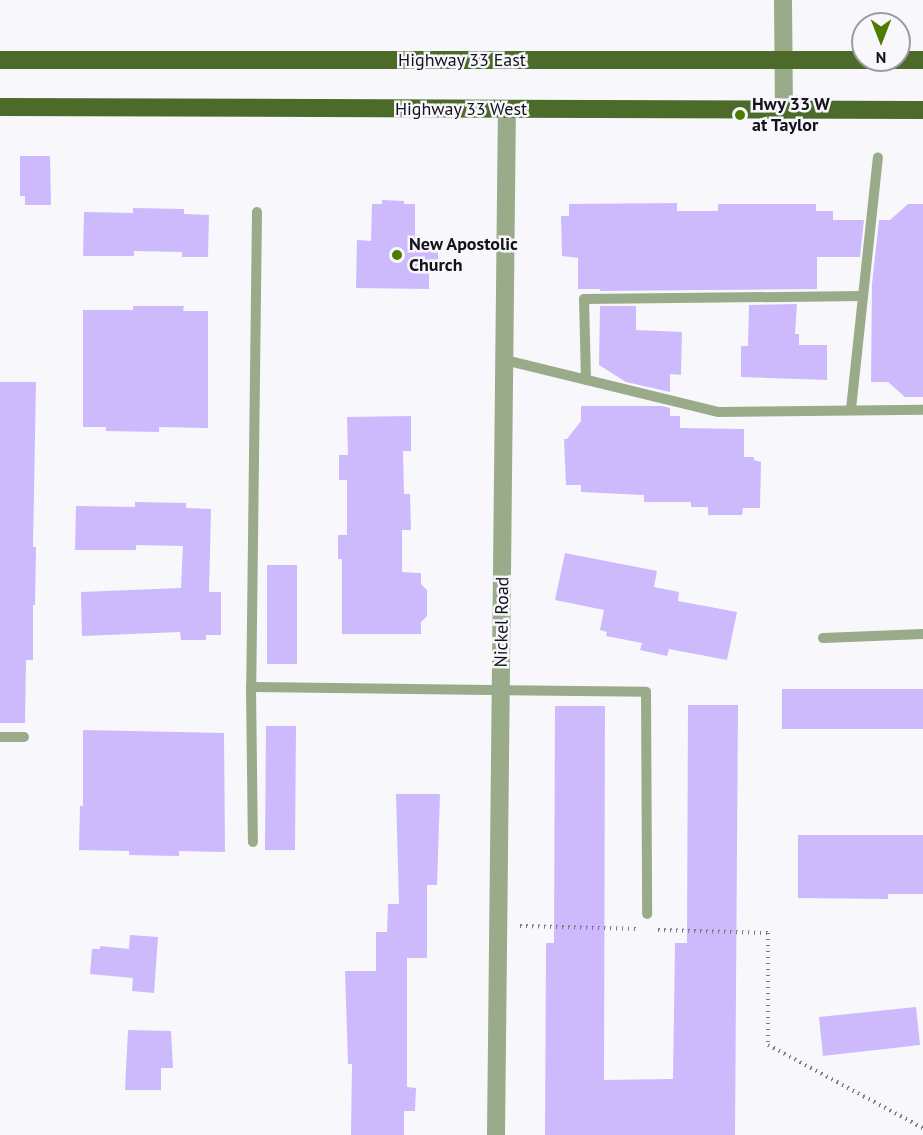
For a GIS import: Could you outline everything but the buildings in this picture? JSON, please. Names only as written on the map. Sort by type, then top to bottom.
[{"type":"main road","name":"Highway 33 East","points":[[0,60],[923,60]]},
{"type":"main road","name":"Highway 33 West","points":[[0,107],[923,110]]},
{"type":"street","points":[[783,0],[784,110]]},
{"type":"street","name":"Nickel Road","points":[[496,1135],[507,109]]},
{"type":"lane","points":[[850,409],[878,157]]},
{"type":"lane","points":[[253,842],[251,687],[257,212]]},
{"type":"lane","points":[[586,381],[584,299],[862,296]]},
{"type":"lane","points":[[505,360],[719,412],[923,410]]},
{"type":"lane","points":[[823,638],[923,634]]},
{"type":"lane","points":[[251,687],[646,692],[646,914]]},
{"type":"lane","points":[[0,737],[24,737]]},
{"type":"path","points":[[499,926],[639,930]]},
{"type":"path","points":[[651,930],[768,933],[768,1045],[923,1128]]},
{"type":"place","name":"Hwy 33 W at Taylor","points":[[740,115]]},
{"type":"place","name":"New Apostolic Church","points":[[397,255]]}]
